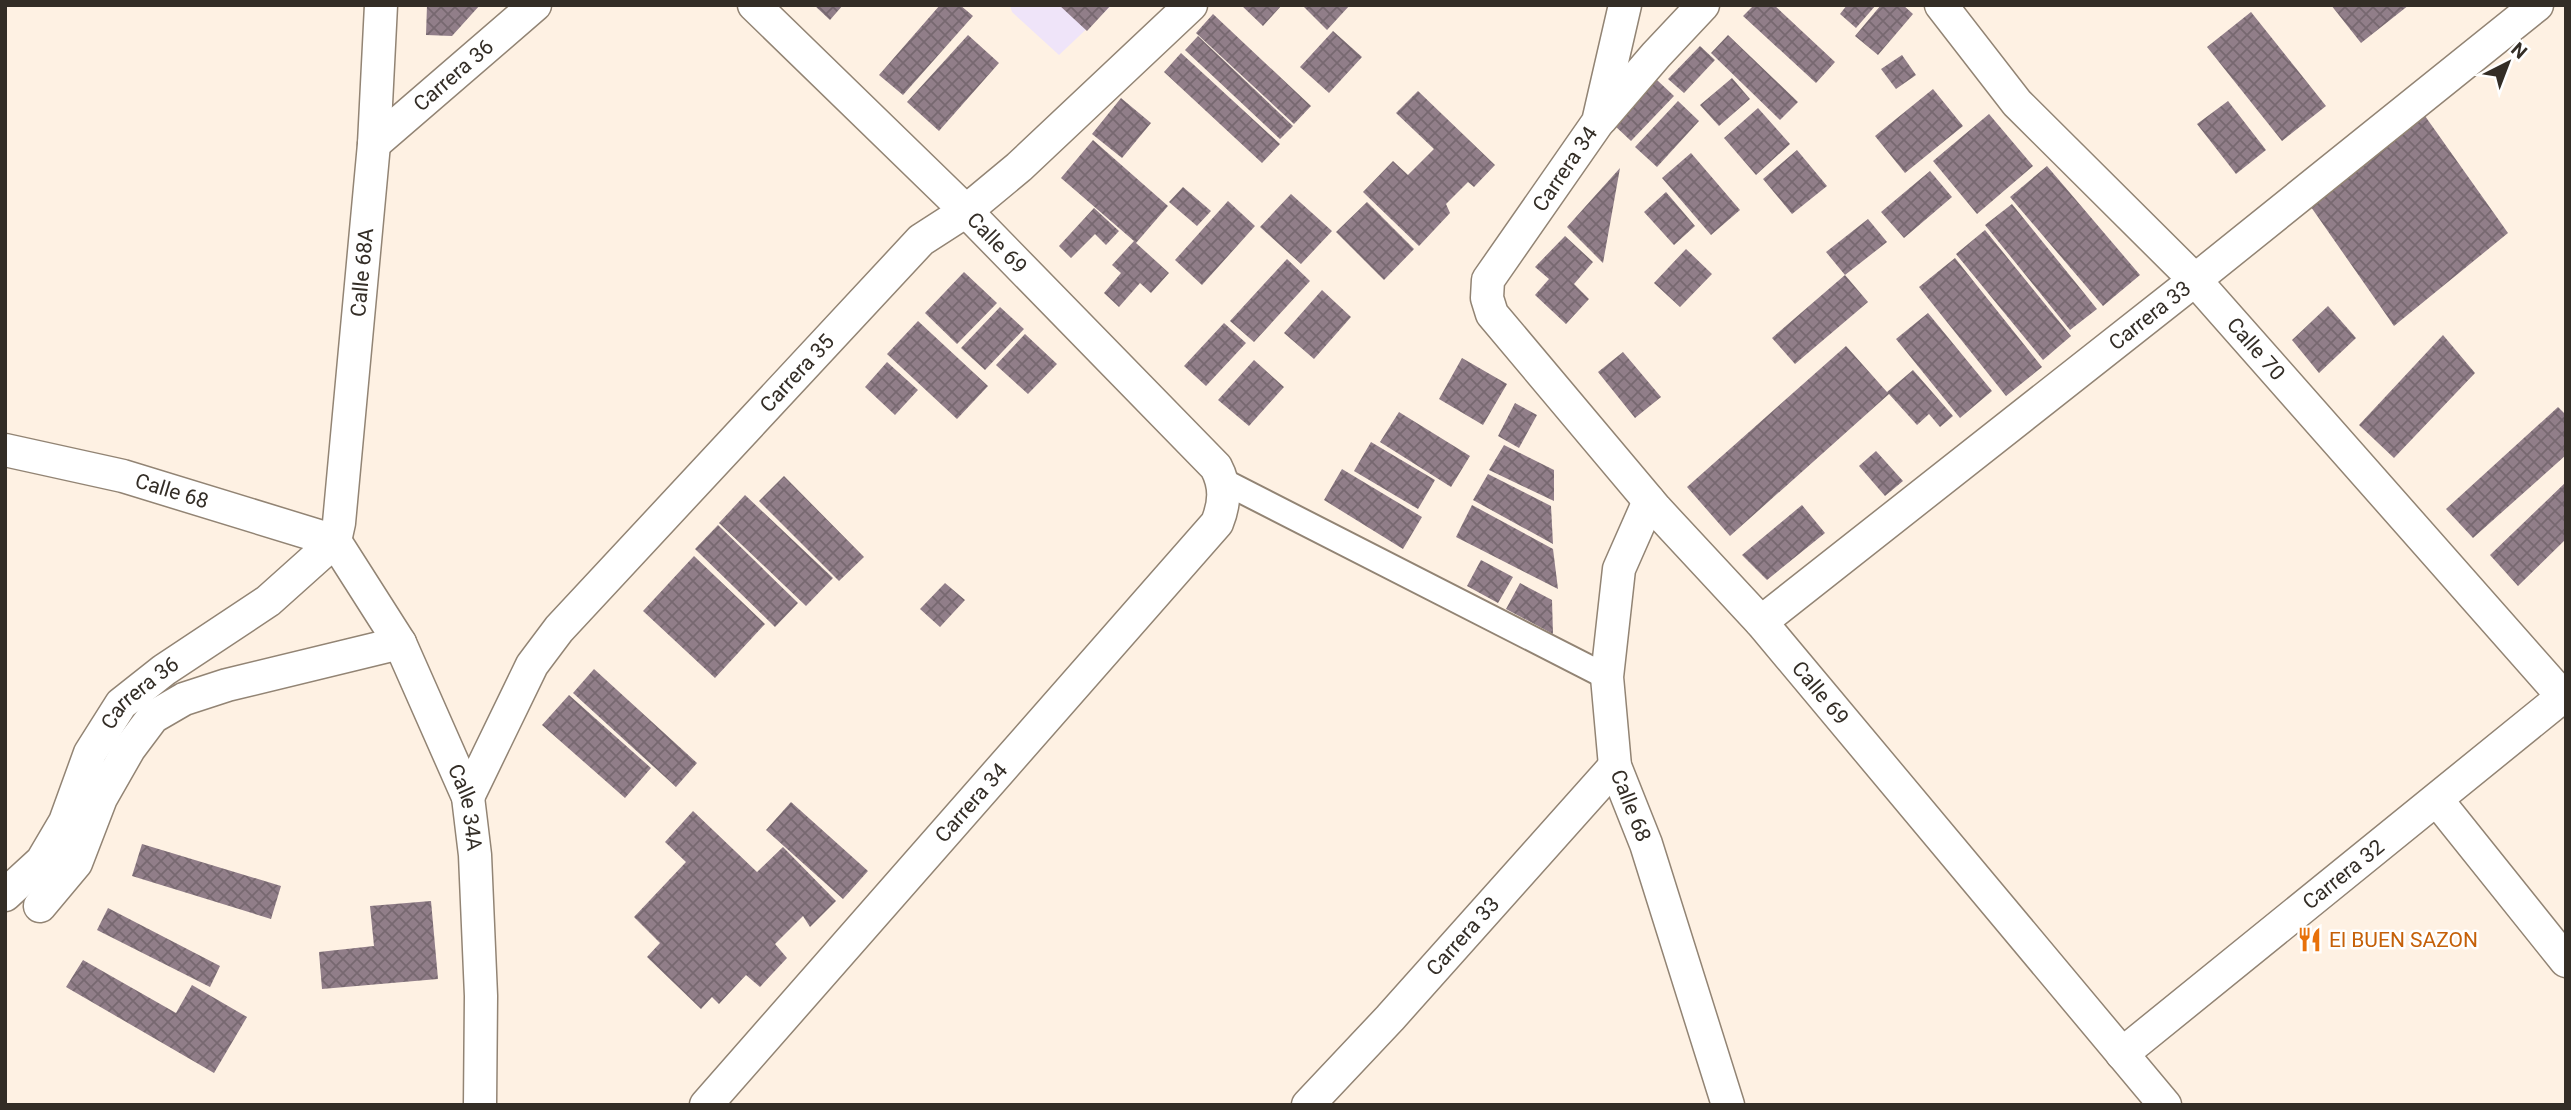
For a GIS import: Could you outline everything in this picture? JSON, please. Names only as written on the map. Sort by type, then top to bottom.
[{"type":"street","name":"Calle 68A","points":[[335,541],[339,523],[374,145],[381,5]]},
{"type":"street","name":"Carrera 36","points":[[374,145],[535,5]]},
{"type":"street","name":"Calle 69","points":[[754,5],[966,211],[1216,467],[1223,487]]},
{"type":"street","name":"Carrera 35","points":[[468,797],[532,665],[559,629],[921,240],[966,211],[1019,167],[1191,5]]},
{"type":"street","name":"Carrera 34","points":[[1489,280],[1598,122],[1625,5]]},
{"type":"street","points":[[1598,122],[1703,5]]},
{"type":"street","name":"Calle 70","points":[[1941,5],[2017,103],[2195,280],[2565,697]]},
{"type":"street","name":"Carrera 33","points":[[1761,622],[2195,280],[2537,5]]},
{"type":"street","name":"Calle 69","points":[[1489,280],[1487,298],[1492,314],[1649,500],[1761,622],[2165,1105]]},
{"type":"street","name":"Calle 68","points":[[5,450],[123,476],[335,541]]},
{"type":"street","name":"Carrera 34","points":[[706,1105],[1217,523],[1223,508],[1223,487]]},
{"type":"street","points":[[1223,487],[1607,677]]},
{"type":"street","name":"Calle 68","points":[[1649,500],[1619,569],[1607,677],[1615,765],[1646,844],[1728,1105]]},
{"type":"street","name":"Carrera 36","points":[[5,895],[42,861],[60,832],[90,753],[121,704],[164,670],[268,601],[335,541]]},
{"type":"street","name":"Calle 34A","points":[[335,541],[400,643],[468,797],[475,855],[481,996],[480,1105]]},
{"type":"street","points":[[40,906],[75,863],[101,798],[129,749],[153,717],[184,699],[227,685],[400,643]]},
{"type":"street","name":"Carrera 32","points":[[2122,1054],[2565,697]]},
{"type":"street","name":"Carrera 33","points":[[1308,1105],[1390,1018],[1615,765]]},
{"type":"street","points":[[2437,800],[2566,961]]},
{"type":"shaded area","points":[[1010,5],[1112,5],[1059,55],[1012,12]]},
{"type":"building","points":[[427,5],[480,5],[452,36],[426,35]]},
{"type":"building","points":[[814,5],[843,5],[830,20]]},
{"type":"building","points":[[940,5],[960,5],[973,16],[903,95],[879,75]]},
{"type":"building","points":[[1059,5],[1111,5],[1087,31]]},
{"type":"building","points":[[1241,5],[1282,5],[1263,26]]},
{"type":"building","points":[[1302,5],[1350,5],[1327,30]]},
{"type":"building","points":[[1754,5],[1774,5],[1835,62],[1816,83],[1743,16]]},
{"type":"building","points":[[1847,5],[1876,5],[1856,28],[1840,14]]},
{"type":"building","points":[[1881,5],[1903,5],[1913,14],[1878,55],[1855,36]]},
{"type":"building","points":[[2331,5],[2409,5],[2361,43]]},
{"type":"building","points":[[2251,12],[2326,106],[2282,141],[2207,47]]},
{"type":"building","points":[[1213,14],[1311,106],[1294,124],[1196,33]]},
{"type":"building","points":[[1333,31],[1362,57],[1329,93],[1300,67]]},
{"type":"building","points":[[968,35],[999,63],[939,131],[907,102]]},
{"type":"building","points":[[1728,35],[1798,102],[1780,120],[1711,53]]},
{"type":"building","points":[[1198,36],[1293,126],[1280,139],[1185,50]]},
{"type":"building","points":[[1700,46],[1715,60],[1684,93],[1668,79]]},
{"type":"building","points":[[1181,53],[1280,144],[1262,163],[1164,72]]},
{"type":"building","points":[[1902,55],[1916,75],[1896,89],[1881,69]]},
{"type":"building","points":[[1732,78],[1750,99],[1719,126],[1700,105]]},
{"type":"building","points":[[1657,80],[1674,96],[1631,141],[1614,125]]},
{"type":"building","points":[[1933,89],[1963,126],[1905,173],[1875,136]]},
{"type":"building","points":[[1418,91],[1495,165],[1474,187],[1468,182],[1446,204],[1450,213],[1419,246],[1363,192],[1393,161],[1408,175],[1434,149],[1396,113]]},
{"type":"building","points":[[1121,98],[1151,123],[1122,158],[1092,134]]},
{"type":"building","points":[[1678,101],[1699,121],[1657,167],[1635,147]]},
{"type":"building","points":[[2228,101],[2266,150],[2236,174],[2197,124]]},
{"type":"building","points":[[1758,108],[1790,144],[1756,175],[1724,138]]},
{"type":"building","points":[[1989,114],[2033,166],[1977,214],[1933,161]]},
{"type":"building","points":[[2425,116],[2508,233],[2394,326],[2311,207]]},
{"type":"building","points":[[1093,140],[1168,206],[1136,243],[1169,273],[1151,293],[1140,283],[1119,307],[1104,293],[1121,273],[1112,265],[1134,241],[1061,178]]},
{"type":"building","points":[[1797,150],[1827,186],[1792,214],[1763,179]]},
{"type":"building","points":[[1691,153],[1740,210],[1711,235],[1662,178]]},
{"type":"building","points":[[2047,166],[2140,275],[2103,306],[2010,197]]},
{"type":"building","points":[[1620,168],[1603,263],[1567,227]]},
{"type":"building","points":[[1930,171],[1952,197],[1904,238],[1881,212]]},
{"type":"building","points":[[1183,187],[1211,211],[1197,226],[1169,202]]},
{"type":"building","points":[[1666,192],[1695,226],[1674,245],[1644,212]]},
{"type":"building","points":[[1291,194],[1332,231],[1301,264],[1260,227]]},
{"type":"building","points":[[1228,201],[1255,226],[1202,285],[1175,260]]},
{"type":"building","points":[[1367,202],[1414,249],[1384,280],[1336,232]]},
{"type":"building","points":[[2012,204],[2097,309],[2070,330],[1985,225]]},
{"type":"building","points":[[1094,208],[1119,231],[1106,245],[1095,234],[1071,258],[1059,246]]},
{"type":"building","points":[[1868,219],[1887,242],[1845,275],[1826,252]]},
{"type":"building","points":[[1985,230],[2071,336],[2043,360],[1956,254]]},
{"type":"building","points":[[1565,236],[1593,262],[1574,284],[1589,299],[1566,324],[1535,295],[1549,279],[1535,267]]},
{"type":"building","points":[[1686,249],[1712,274],[1680,307],[1654,283]]},
{"type":"building","points":[[1955,258],[2042,367],[2006,396],[1919,287]]},
{"type":"building","points":[[1287,259],[1310,281],[1254,342],[1230,321]]},
{"type":"building","points":[[964,272],[997,303],[957,344],[925,313]]},
{"type":"building","points":[[1845,275],[1868,302],[1795,364],[1772,338]]},
{"type":"building","points":[[1322,290],[1351,317],[1314,359],[1284,333]]},
{"type":"building","points":[[2328,306],[2356,338],[2319,373],[2292,340]]},
{"type":"building","points":[[1000,307],[1024,329],[985,370],[961,348]]},
{"type":"building","points":[[1928,313],[1992,391],[1960,418],[1896,339]]},
{"type":"building","points":[[918,321],[988,386],[957,419],[887,354]]},
{"type":"building","points":[[1224,323],[1246,343],[1206,386],[1184,366]]},
{"type":"building","points":[[1025,334],[1057,364],[1028,394],[996,365]]},
{"type":"building","points":[[2443,335],[2475,373],[2394,458],[2359,425]]},
{"type":"building","points":[[1846,346],[1887,392],[1913,370],[1953,416],[1940,427],[1929,414],[1917,425],[1889,394],[1730,536],[1687,487]]},
{"type":"building","points":[[1623,352],[1661,397],[1635,418],[1598,372]]},
{"type":"building","points":[[1462,358],[1507,384],[1483,425],[1439,399]]},
{"type":"building","points":[[1254,360],[1284,387],[1249,426],[1218,400]]},
{"type":"building","points":[[887,362],[918,390],[895,415],[865,387]]},
{"type":"building","points":[[1515,403],[1537,415],[1519,448],[1498,436]]},
{"type":"building","points":[[2558,407],[2566,415],[2566,455],[2473,538],[2446,509]]},
{"type":"building","points":[[1399,412],[1470,456],[1451,487],[1380,442]]},
{"type":"building","points":[[1371,442],[1435,480],[1418,509],[1354,471]]},
{"type":"building","points":[[1504,445],[1554,470],[1554,501],[1489,470]]},
{"type":"building","points":[[1876,451],[1903,481],[1885,496],[1859,466]]},
{"type":"building","points":[[1342,469],[1422,517],[1403,549],[1324,500]]},
{"type":"building","points":[[1488,474],[1551,506],[1553,544],[1473,500]]},
{"type":"building","points":[[784,476],[864,557],[839,581],[759,501]]},
{"type":"building","points":[[2566,482],[2566,539],[2518,586],[2490,555]]},
{"type":"building","points":[[745,495],[833,578],[806,606],[719,523]]},
{"type":"building","points":[[1472,505],[1553,549],[1558,589],[1456,537]]},
{"type":"building","points":[[1802,505],[1825,533],[1767,580],[1742,555]]},
{"type":"building","points":[[718,525],[798,603],[775,627],[695,549]]},
{"type":"building","points":[[694,556],[765,624],[715,678],[643,611]]},
{"type":"building","points":[[1481,560],[1513,577],[1498,603],[1467,586]]},
{"type":"building","points":[[945,583],[965,600],[940,627],[920,609]]},
{"type":"building","points":[[1520,583],[1552,600],[1553,634],[1506,609]]},
{"type":"building","points":[[594,669],[697,763],[676,787],[573,693]]},
{"type":"building","points":[[569,695],[651,768],[625,798],[542,725]]},
{"type":"building","points":[[791,802],[868,871],[843,899],[766,830]]},
{"type":"building","points":[[693,811],[757,872],[783,847],[836,901],[810,927],[803,916],[775,944],[787,958],[760,987],[746,975],[719,1004],[712,997],[701,1009],[647,957],[660,943],[634,917],[686,862],[665,842]]},
{"type":"building","points":[[142,844],[281,886],[271,919],[132,876]]},
{"type":"building","points":[[431,901],[438,979],[322,989],[319,952],[374,946],[370,906]]},
{"type":"building","points":[[108,908],[220,966],[210,987],[97,930]]},
{"type":"building","points":[[83,960],[176,1013],[192,985],[247,1017],[214,1073],[66,987]]},
{"type":"place","name":"El BUEN SAZON","points":[[2309,940]]}]
